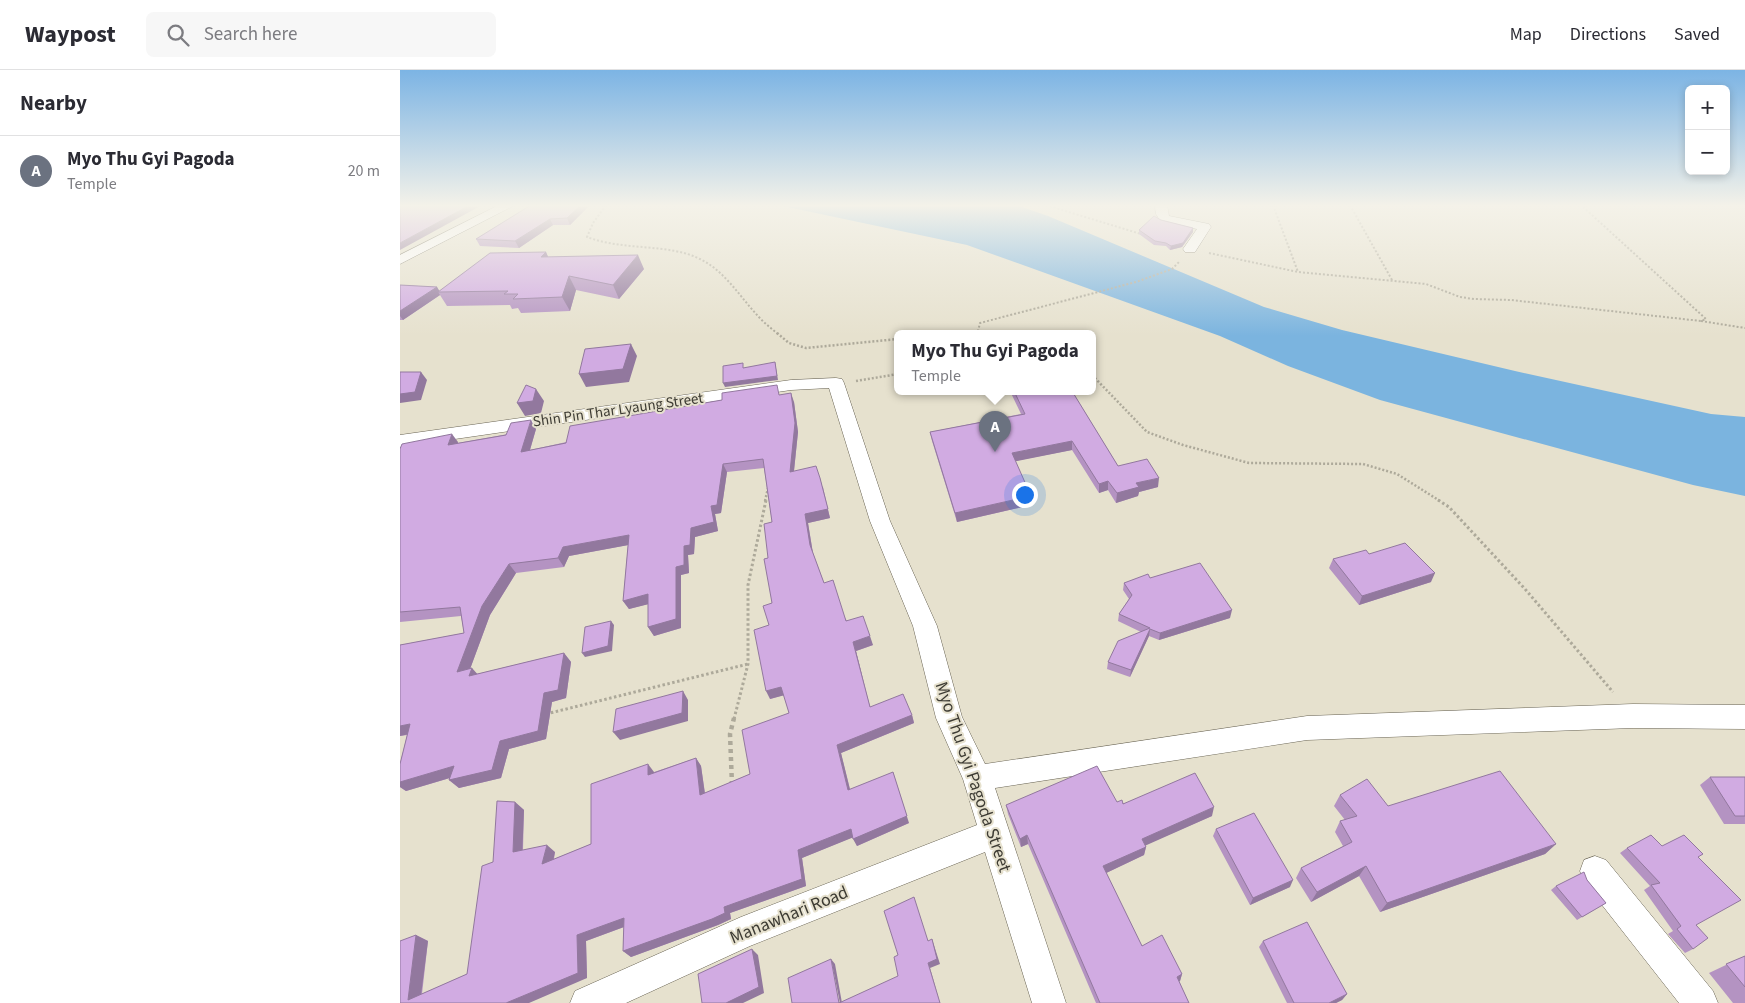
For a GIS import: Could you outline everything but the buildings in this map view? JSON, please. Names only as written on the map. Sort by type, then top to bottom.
[{"type":"street","points":[[400,260],[423,249]]},
{"type":"street","name":"Shin Pin Thar Lyaung Street","points":[[400,441],[791,385],[836,383]]},
{"type":"street","name":"Myo Thu Gyi Pagoda Street","points":[[836,383],[880,522],[925,626],[949,718],[976,778],[1049,1003]]},
{"type":"street","points":[[976,778],[1307,728],[1633,716],[1745,717]]},
{"type":"street","name":"Manawhari Road","points":[[587,1003],[741,933],[993,834]]},
{"type":"street","points":[[1595,871],[1701,1003]]},
{"type":"path","points":[[646,249],[668,251],[700,259],[720,273],[759,318],[789,343],[806,348],[894,339]]},
{"type":"path","points":[[1190,249],[1298,272],[1426,284],[1460,297],[1474,299],[1511,300],[1701,321],[1745,328]]},
{"type":"path","points":[[1289,249],[1298,272]]},
{"type":"path","points":[[1374,249],[1392,280]]},
{"type":"path","points":[[1629,249],[1706,319],[1701,321]]},
{"type":"path","points":[[978,330],[980,323],[1136,282],[1172,269]]},
{"type":"path","points":[[836,383],[894,375]]},
{"type":"path","points":[[1096,379],[1147,432],[1182,445],[1249,463],[1363,464],[1397,474],[1449,507],[1525,589],[1633,716]]},
{"type":"path","points":[[732,788],[730,734],[748,664],[748,585],[769,481]]},
{"type":"path","points":[[542,715],[748,664]]},
{"type":"water","points":[[977,249],[1125,249],[1264,307],[1342,330],[1515,371],[1711,414],[1745,417],[1745,496],[1693,485],[1380,400],[1288,366],[1220,336]]},
{"type":"place","name":"Myo Thu Gyi Pagoda","points":[[995,452]]}]
